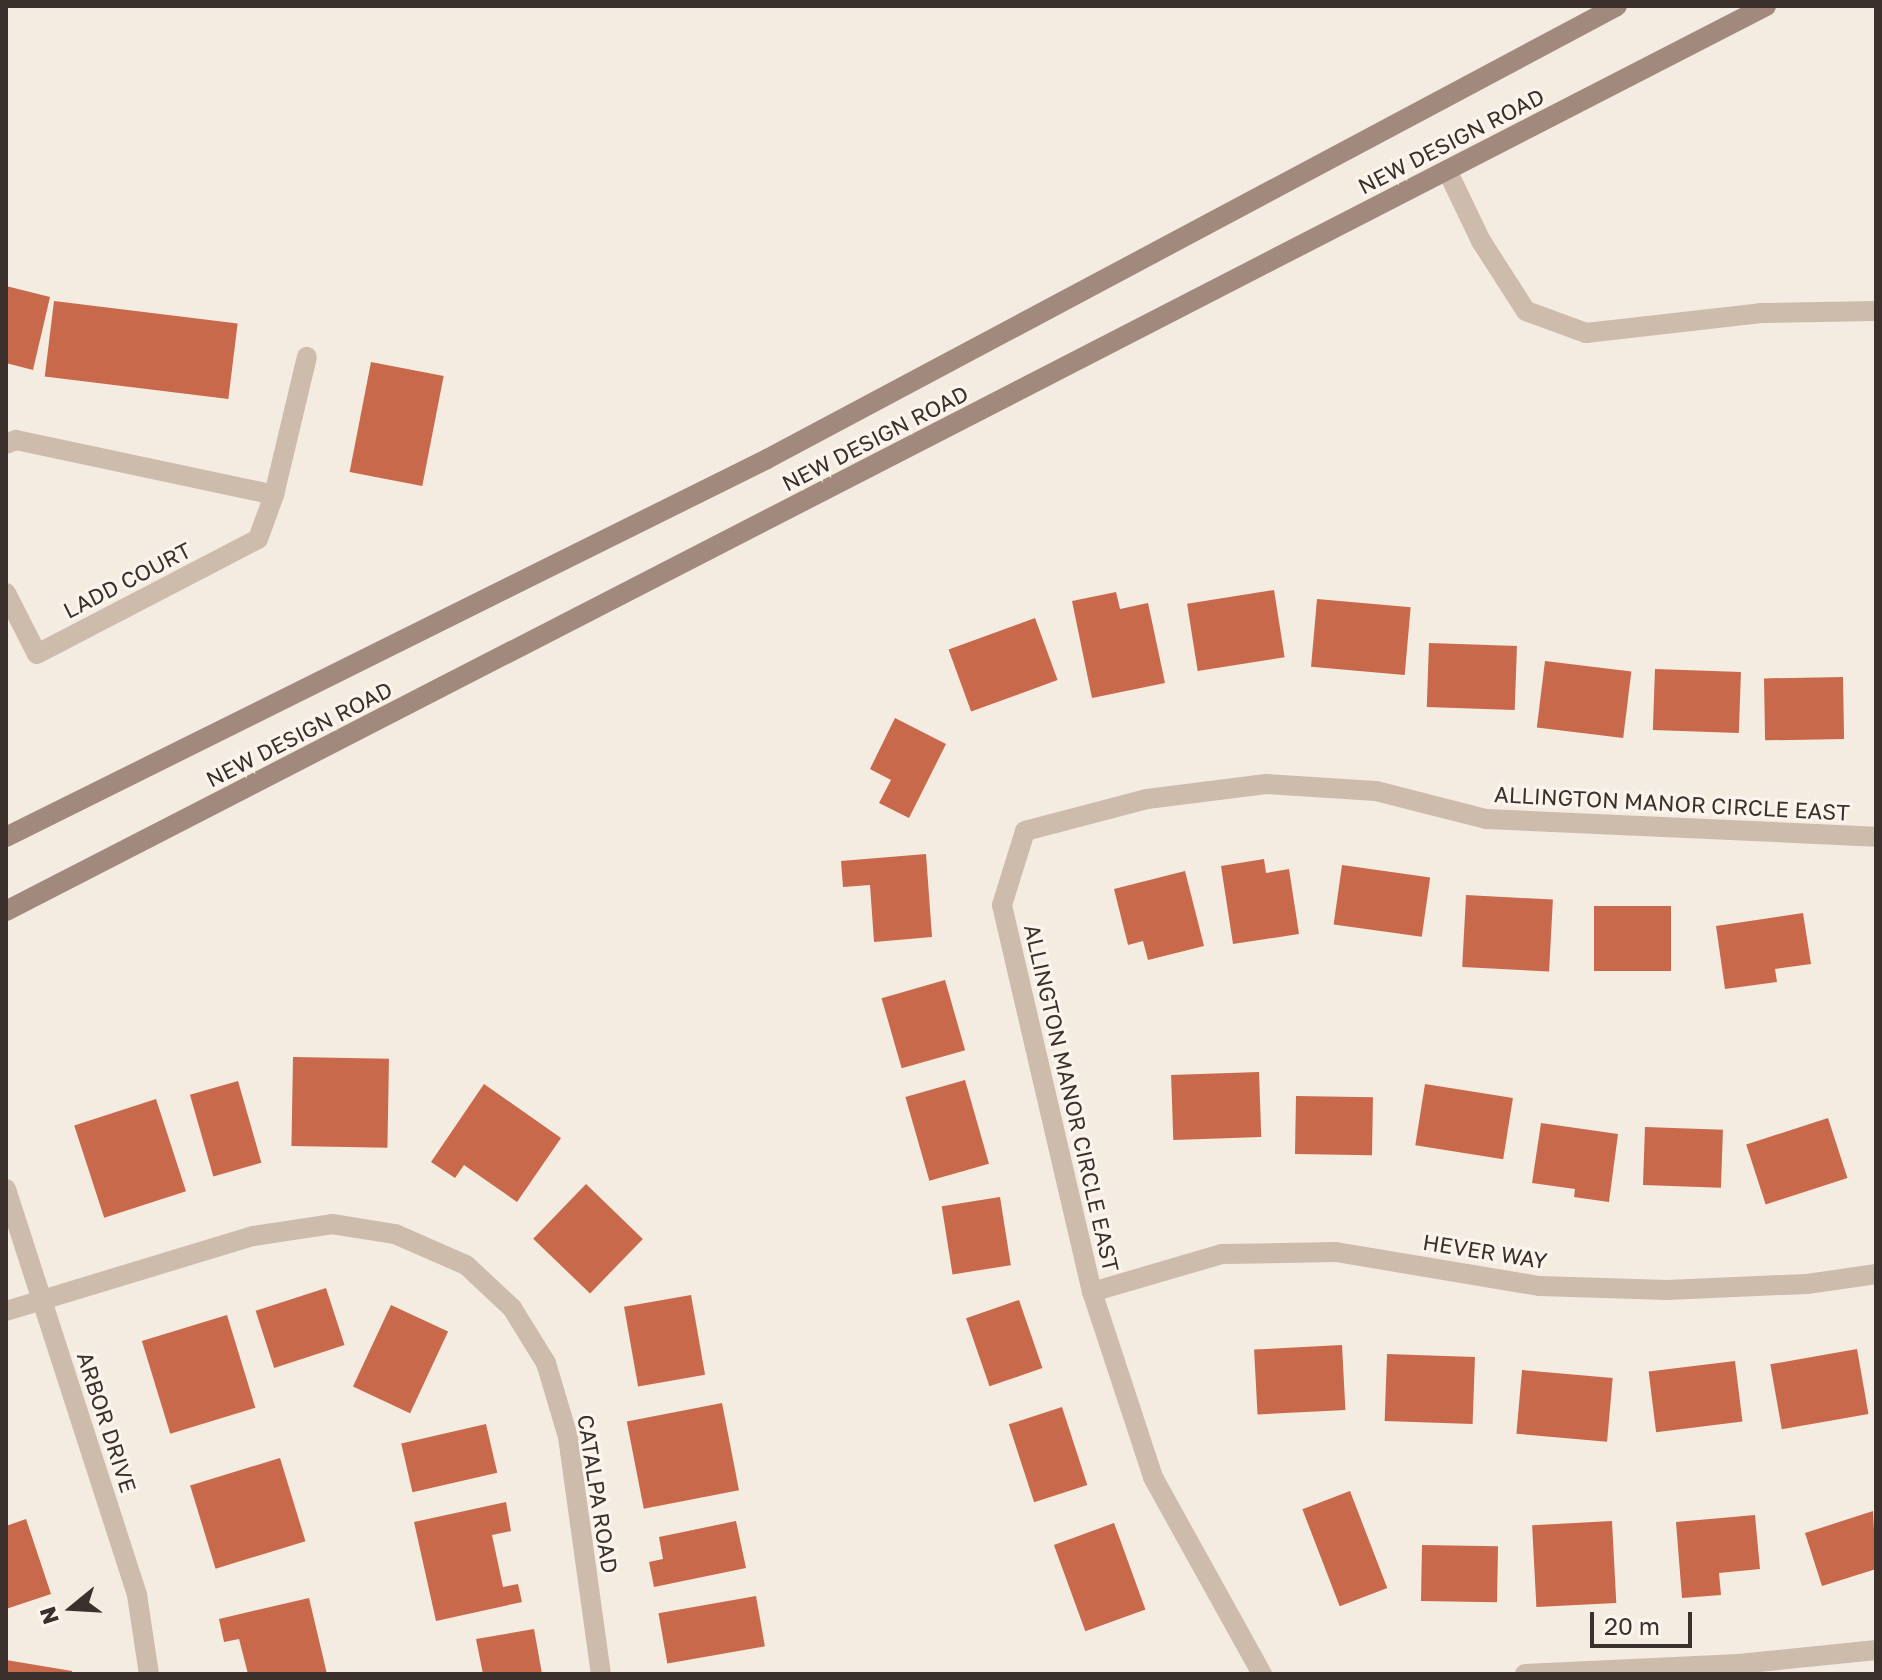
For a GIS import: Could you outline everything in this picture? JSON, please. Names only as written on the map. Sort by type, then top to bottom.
[{"type":"main road","name":"NEW DESIGN ROAD","points":[[6,837],[767,459],[1617,6]]},
{"type":"main road","name":"NEW DESIGN ROAD","points":[[6,911],[1766,6]]},
{"type":"street","points":[[1447,170],[1481,241],[1526,311],[1586,333],[1761,313],[1876,311]]},
{"type":"street","name":"LADD COURT","points":[[6,593],[37,654],[258,539],[274,495],[307,357]]},
{"type":"street","points":[[6,444],[16,440],[274,495]]},
{"type":"street","name":"ALLINGTON MANOR CIRCLE EAST","points":[[1262,1674],[1153,1477],[1092,1292],[1002,905],[1025,831],[1147,799],[1266,784],[1376,791],[1486,819],[1876,837]]},
{"type":"street","name":"ARBOR DRIVE","points":[[6,1189],[137,1595],[149,1674]]},
{"type":"street","name":"CATALPA ROAD","points":[[6,1311],[253,1236],[332,1224],[395,1234],[466,1265],[512,1308],[546,1363],[568,1437],[601,1674]]},
{"type":"street","name":"HEVER WAY","points":[[1092,1292],[1222,1254],[1336,1252],[1539,1286],[1667,1290],[1807,1284],[1876,1274]]},
{"type":"street","points":[[1525,1674],[1739,1669],[1876,1650]]},
{"type":"building","points":[[6,286],[50,297],[33,370],[6,363]]},
{"type":"building","points":[[54,301],[238,324],[228,399],[45,376]]},
{"type":"building","points":[[371,362],[444,376],[422,486],[350,472]]},
{"type":"building","points":[[1274,590],[1285,657],[1198,671],[1187,604]]},
{"type":"building","points":[[1116,592],[1120,609],[1148,603],[1165,683],[1092,698],[1072,601]]},
{"type":"building","points":[[1317,599],[1411,607],[1405,675],[1311,667]]},
{"type":"building","points":[[1035,618],[1058,680],[971,711],[949,649]]},
{"type":"building","points":[[1429,643],[1517,646],[1515,710],[1427,707]]},
{"type":"building","points":[[1545,661],[1631,672],[1623,738],[1537,728]]},
{"type":"building","points":[[1655,669],[1741,672],[1739,733],[1653,730]]},
{"type":"building","points":[[1843,677],[1844,739],[1765,740],[1764,678]]},
{"type":"building","points":[[895,718],[946,744],[909,818],[879,803],[891,780],[870,769]]},
{"type":"building","points":[[926,854],[932,937],[874,942],[870,885],[843,887],[841,861]]},
{"type":"building","points":[[1264,859],[1266,873],[1289,869],[1299,934],[1233,944],[1221,866]]},
{"type":"building","points":[[1342,865],[1430,877],[1422,937],[1334,924]]},
{"type":"building","points":[[1185,871],[1204,946],[1148,960],[1143,941],[1128,945],[1114,889]]},
{"type":"building","points":[[1466,895],[1553,900],[1549,971],[1462,967]]},
{"type":"building","points":[[1594,906],[1671,906],[1671,971],[1594,971]]},
{"type":"building","points":[[1803,913],[1811,964],[1775,969],[1777,982],[1725,989],[1716,926]]},
{"type":"building","points":[[945,980],[965,1050],[902,1068],[882,998]]},
{"type":"building","points":[[293,1057],[389,1059],[387,1148],[291,1146]]},
{"type":"building","points":[[1259,1072],[1261,1137],[1173,1140],[1171,1075]]},
{"type":"building","points":[[965,1080],[989,1164],[929,1181],[905,1097]]},
{"type":"building","points":[[238,1081],[261,1163],[213,1176],[190,1095]]},
{"type":"building","points":[[484,1084],[561,1138],[517,1202],[464,1165],[455,1178],[431,1162]]},
{"type":"building","points":[[1425,1084],[1513,1098],[1503,1159],[1415,1145]]},
{"type":"building","points":[[1296,1096],[1373,1097],[1372,1155],[1295,1154]]},
{"type":"building","points":[[156,1099],[186,1191],[104,1218],[74,1126]]},
{"type":"building","points":[[1828,1118],[1847,1178],[1766,1204],[1746,1145]]},
{"type":"building","points":[[1541,1123],[1618,1134],[1609,1202],[1574,1197],[1575,1189],[1532,1183]]},
{"type":"building","points":[[1645,1127],[1723,1130],[1721,1188],[1643,1185]]},
{"type":"building","points":[[586,1184],[643,1239],[590,1294],[533,1239]]},
{"type":"building","points":[[1000,1197],[1011,1265],[953,1274],[942,1206]]},
{"type":"building","points":[[326,1288],[345,1345],[274,1368],[256,1311]]},
{"type":"building","points":[[691,1295],[705,1375],[638,1387],[624,1307]]},
{"type":"building","points":[[1019,1300],[1042,1368],[989,1386],[966,1318]]},
{"type":"building","points":[[391,1305],[448,1332],[410,1413],[353,1387]]},
{"type":"building","points":[[227,1315],[255,1408],[170,1434],[142,1341]]},
{"type":"building","points":[[1342,1345],[1345,1410],[1258,1415],[1254,1350]]},
{"type":"building","points":[[1857,1349],[1868,1414],[1782,1429],[1770,1364]]},
{"type":"building","points":[[1387,1354],[1475,1357],[1473,1424],[1385,1421]]},
{"type":"building","points":[[1735,1361],[1742,1422],[1656,1432],[1649,1372]]},
{"type":"building","points":[[1522,1370],[1613,1378],[1607,1442],[1516,1434]]},
{"type":"building","points":[[722,1403],[739,1490],[644,1509],[627,1422]]},
{"type":"building","points":[[1062,1407],[1087,1485],[1034,1502],[1009,1424]]},
{"type":"building","points":[[486,1424],[497,1473],[412,1492],[401,1444]]},
{"type":"building","points":[[280,1458],[305,1541],[216,1569],[190,1485]]},
{"type":"building","points":[[1350,1491],[1387,1588],[1340,1606],[1302,1509]]},
{"type":"building","points":[[506,1502],[511,1531],[492,1535],[503,1587],[518,1584],[522,1602],[436,1621],[414,1522]]},
{"type":"building","points":[[1873,1511],[1876,1569],[1822,1586],[1805,1533]]},
{"type":"building","points":[[1755,1515],[1760,1569],[1719,1573],[1721,1595],[1682,1598],[1676,1522]]},
{"type":"building","points":[[26,1519],[51,1594],[6,1609],[6,1526]]},
{"type":"building","points":[[736,1521],[746,1568],[654,1587],[649,1562],[663,1559],[659,1537]]},
{"type":"building","points":[[1612,1521],[1616,1603],[1536,1607],[1532,1525]]},
{"type":"building","points":[[1114,1523],[1145,1609],[1085,1631],[1054,1545]]},
{"type":"building","points":[[1422,1545],[1498,1546],[1497,1602],[1421,1601]]},
{"type":"building","points":[[756,1596],[765,1646],[667,1663],[659,1613]]},
{"type":"building","points":[[309,1598],[327,1674],[248,1674],[239,1639],[224,1642],[219,1619]]},
{"type":"building","points":[[534,1629],[542,1674],[483,1674],[476,1639]]},
{"type":"building","points":[[6,1660],[72,1671],[72,1674],[6,1674]]}]
